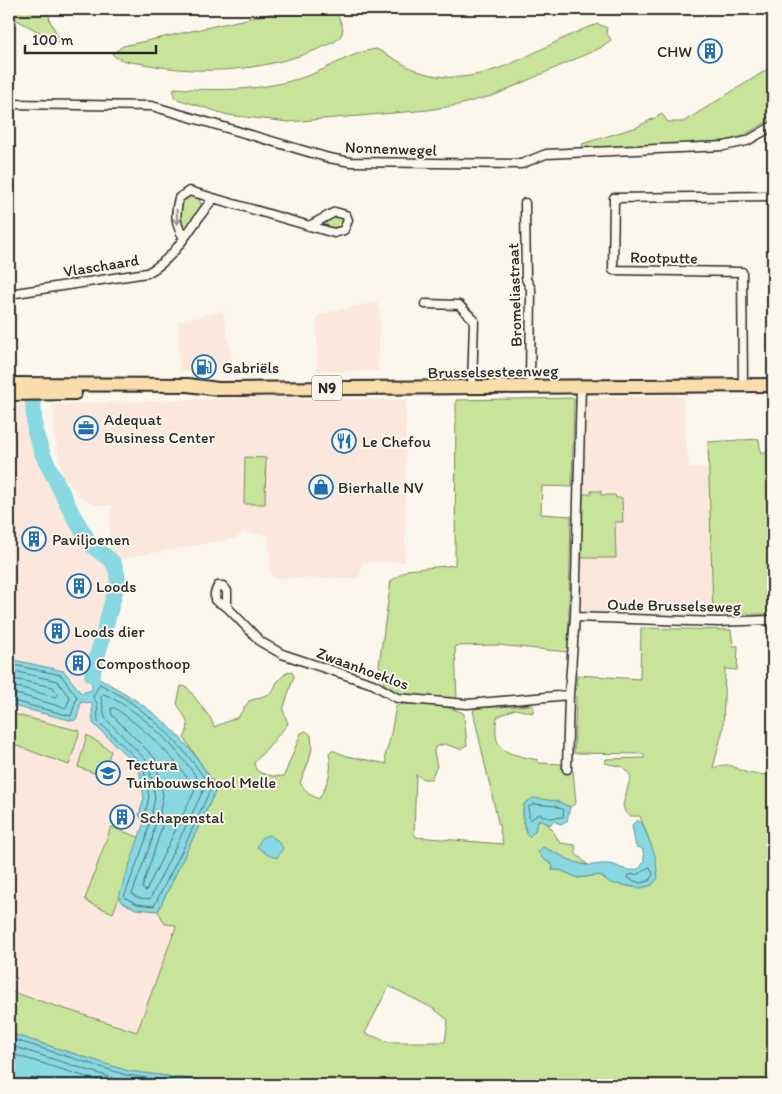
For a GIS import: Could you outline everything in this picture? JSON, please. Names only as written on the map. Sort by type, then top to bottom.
[{"type":"main road","name":"Brusselsesteenweg","points":[[10,391],[188,385],[212,389],[773,385]]},
{"type":"street","name":"Nonnenwegel","points":[[9,104],[152,106],[329,158],[351,162],[521,164],[546,154],[724,146],[747,141],[773,126]]},
{"type":"street","points":[[184,238],[177,227],[176,207],[179,198],[189,192],[309,226],[339,232],[345,228],[348,220],[346,214],[335,212],[309,226]]},
{"type":"street","name":"Rootputte","points":[[743,385],[742,272],[613,270],[614,198],[773,196]]},
{"type":"street","name":"Vlaschaard","points":[[9,294],[147,273],[160,266],[174,252],[213,199]]},
{"type":"street","name":"Bromeliastraat","points":[[525,203],[526,279],[531,289],[530,386]]},
{"type":"street","points":[[425,304],[459,305],[474,320],[472,387]]},
{"type":"street","points":[[567,769],[569,695],[575,617],[581,386]]},
{"type":"street","name":"Zwaanhoeklos","points":[[227,607],[261,642],[282,654],[373,684],[397,698],[467,704],[569,695]]},
{"type":"street","name":"Oude Brusselseweg","points":[[575,617],[718,622],[773,620]]},
{"type":"shaded area","points":[[377,302],[380,315],[378,371],[317,371],[317,315]]},
{"type":"shaded area","points":[[223,311],[234,371],[179,371],[178,321]]},
{"type":"shaded area","points":[[669,395],[682,397],[689,468],[709,468],[713,614],[582,612],[580,577],[586,400],[593,398]]},
{"type":"shaded area","points":[[249,397],[406,400],[405,562],[363,562],[359,578],[273,578],[270,568],[269,535],[243,533],[236,538],[120,559],[110,556],[109,531],[112,505],[95,505],[80,497],[63,477],[55,438],[54,412],[51,405]]},
{"type":"shaded area","name":"Tectura Tuinbouwschool Melle","points":[[33,402],[35,429],[52,477],[91,545],[112,559],[117,568],[118,581],[92,675],[125,692],[147,708],[183,740],[196,757],[176,927],[137,1033],[9,991],[9,404]]},
{"type":"green space","points":[[9,9],[48,9],[50,21],[60,40],[58,42],[9,16]]},
{"type":"green space","points":[[292,9],[334,9],[343,30],[341,36],[330,44],[300,56],[278,62],[234,69],[189,70],[166,68],[119,59],[112,54],[123,46]]},
{"type":"green space","points":[[598,24],[607,28],[606,32],[611,40],[600,48],[495,95],[458,105],[428,110],[289,122],[228,115],[174,98],[174,88],[241,89],[291,81],[316,73],[358,53],[376,49],[424,73],[447,77],[470,76],[492,71]]},
{"type":"green space","points":[[773,66],[773,118],[743,136],[721,142],[583,148],[582,144],[637,127],[662,114],[668,122],[683,122]]},
{"type":"green space","points":[[190,195],[199,198],[201,206],[187,228],[182,229],[180,225],[180,203]]},
{"type":"green space","points":[[334,215],[343,218],[341,226],[336,229],[323,225],[322,222]]},
{"type":"green space","points":[[574,398],[572,487],[542,486],[541,514],[571,516],[568,652],[497,645],[455,646],[457,701],[401,695],[384,684],[379,665],[391,581],[407,570],[455,565],[456,400]]},
{"type":"green space","points":[[759,439],[761,454],[773,450],[773,614],[713,614],[708,442]]},
{"type":"green space","points":[[245,457],[266,458],[265,504],[244,504]]},
{"type":"green space","points":[[591,491],[601,491],[601,495],[615,495],[616,498],[622,498],[623,522],[615,522],[616,558],[581,558],[583,494],[591,494]]},
{"type":"green space","points":[[641,628],[731,630],[733,646],[738,646],[737,670],[725,669],[723,729],[713,768],[728,765],[751,774],[773,775],[773,1085],[235,1085],[128,1071],[9,1033],[9,991],[137,1032],[176,927],[175,925],[165,924],[158,911],[217,788],[184,738],[187,725],[185,717],[177,704],[181,686],[187,687],[211,719],[214,727],[238,717],[249,701],[272,693],[277,682],[288,671],[292,672],[294,676],[283,710],[288,724],[254,763],[256,770],[262,773],[284,776],[301,733],[306,731],[311,735],[312,748],[300,783],[309,794],[319,799],[329,777],[329,753],[332,750],[347,756],[387,764],[385,756],[396,706],[409,704],[430,705],[459,711],[464,714],[467,745],[460,749],[445,744],[435,747],[434,752],[437,766],[431,779],[424,779],[416,775],[414,833],[416,837],[503,844],[473,711],[476,708],[533,705],[533,713],[515,709],[497,717],[496,729],[499,745],[504,750],[518,756],[538,760],[539,763],[562,764],[562,770],[573,771],[576,803],[570,807],[556,801],[524,804],[525,829],[529,836],[534,832],[539,819],[543,821],[554,832],[560,843],[575,845],[576,854],[588,865],[572,862],[543,847],[543,859],[553,865],[552,870],[560,870],[578,878],[600,875],[618,884],[646,887],[652,885],[655,878],[655,861],[640,816],[630,816],[625,812],[623,805],[631,776],[623,767],[605,763],[606,759],[644,758],[644,754],[574,753],[577,675],[640,679]],"holes":[[[389,986],[434,1009],[448,1020],[445,1042],[388,1042],[365,1033]]]},
{"type":"green space","points":[[9,713],[80,731],[69,765],[9,743]]},
{"type":"green space","points":[[87,735],[111,751],[102,776],[78,767]]},
{"type":"green space","points":[[111,827],[141,838],[113,913],[89,903],[85,899]]},
{"type":"water","points":[[9,659],[64,671],[81,693],[92,690],[92,675],[117,688],[152,712],[173,731],[192,752],[217,788],[158,911],[136,909],[121,902],[119,896],[144,822],[139,815],[144,798],[139,768],[93,723],[92,703],[81,702],[77,718],[74,721],[9,705]]},
{"type":"water","points":[[533,798],[556,801],[570,807],[567,821],[561,824],[553,821],[550,825],[539,819],[534,832],[529,837],[524,825],[523,808],[524,804]]},
{"type":"water","points":[[637,820],[642,823],[655,855],[658,878],[652,885],[640,888],[610,883],[600,875],[578,878],[560,870],[552,870],[553,865],[543,859],[538,852],[543,847],[580,864],[611,864],[624,869],[638,869],[643,863],[644,853],[642,848],[636,847],[632,825]]},
{"type":"water","points":[[270,835],[283,848],[277,858],[268,855],[257,847],[262,837]]},
{"type":"water","points":[[9,1033],[128,1071],[235,1085],[9,1085]]},
{"type":"waterway","points":[[33,402],[35,432],[43,455],[74,517],[91,545],[110,559],[117,573],[118,581],[92,675]]},
{"type":"place","name":"CHW","points":[[710,51]]},
{"type":"place","name":"Gabriëls","points":[[204,367]]},
{"type":"place","name":"Adequat Business Center","points":[[86,428]]},
{"type":"place","name":"Le Chefou","points":[[344,441]]},
{"type":"place","name":"Bierhalle NV","points":[[321,487]]},
{"type":"place","name":"Paviljoenen","points":[[34,539]]},
{"type":"place","name":"Loods","points":[[79,586]]},
{"type":"place","name":"Loods dier","points":[[57,631]]},
{"type":"place","name":"Composthoop","points":[[78,663]]},
{"type":"place","name":"Tectura Tuinbouwschool Melle","points":[[108,773]]},
{"type":"place","name":"Schapenstal","points":[[122,817]]}]
